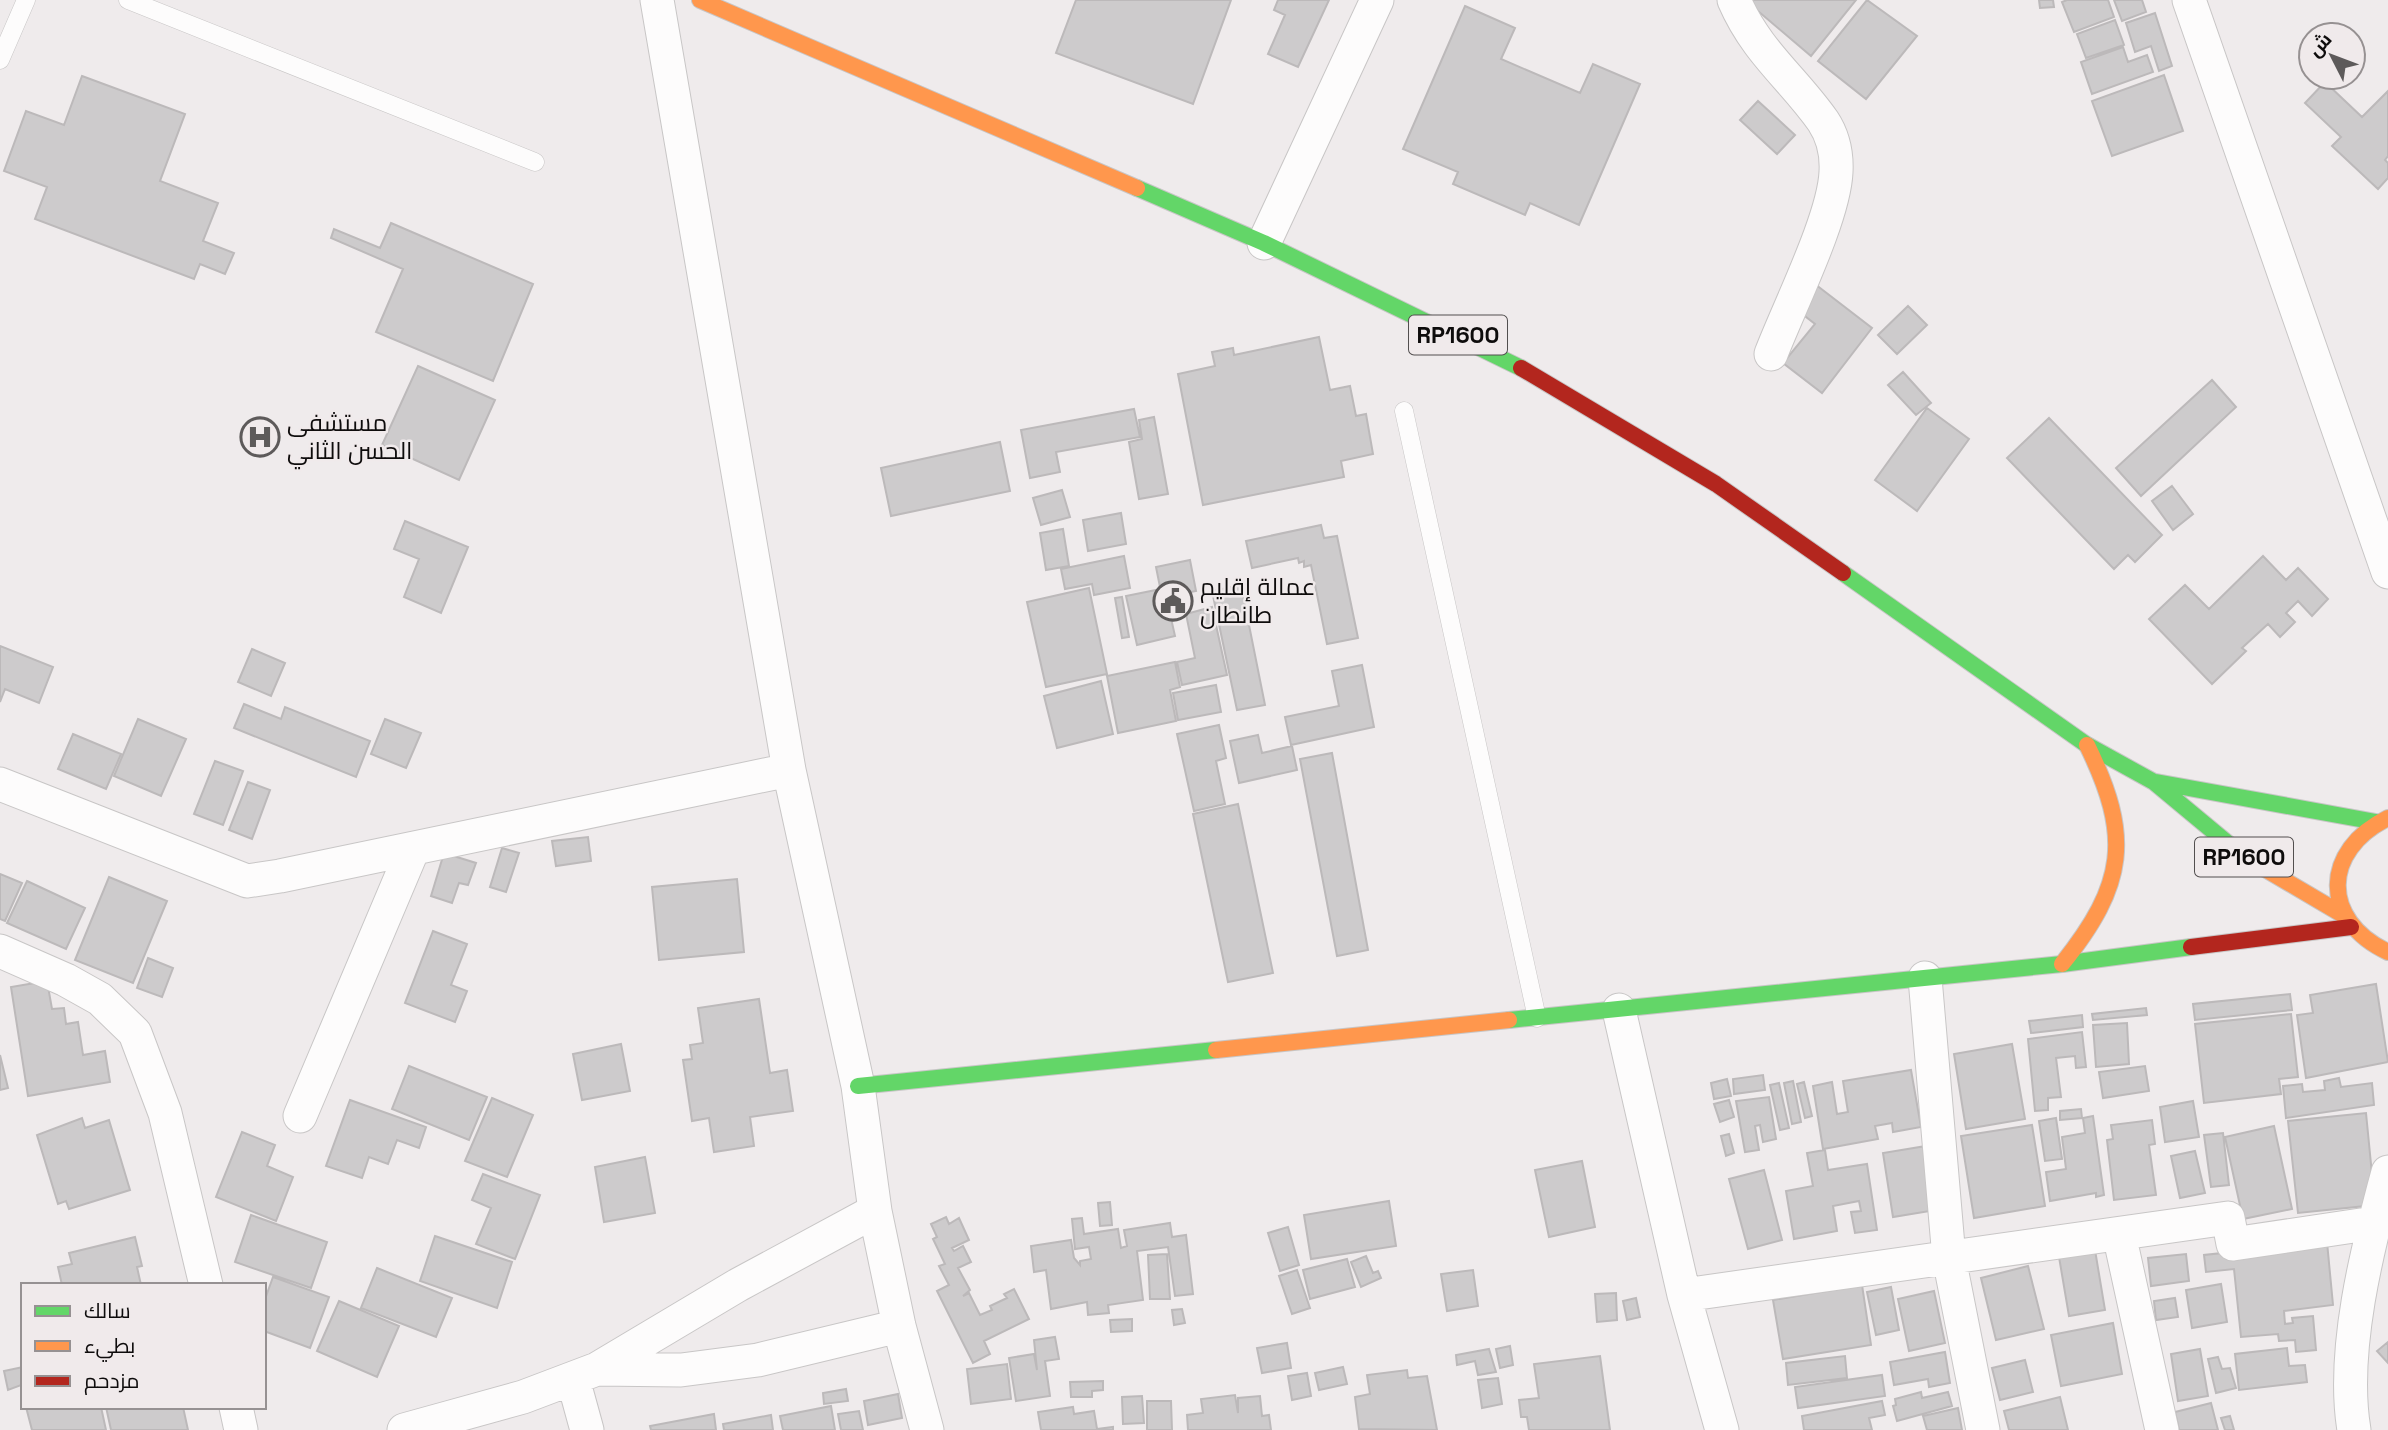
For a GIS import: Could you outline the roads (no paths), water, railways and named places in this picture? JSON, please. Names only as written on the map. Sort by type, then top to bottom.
[{"type":"main road","name":"RP1600","points":[[700,0],[1264,243],[1540,377],[1716,484],[2087,745],[2154,782],[2252,864],[2348,922],[2368,943],[2388,952]]},
{"type":"main road","points":[[2062,964],[2088,934],[2108,898],[2117,859],[2116,819],[2106,780],[2087,745]]},
{"type":"main road","name":"RP1600","points":[[2154,782],[2382,820]]},
{"type":"main road","name":"RP1600","points":[[2348,922],[2338,895],[2338,873],[2346,852],[2358,835],[2382,820]]},
{"type":"main road","points":[[858,1086],[2062,964],[2348,922]]},
{"type":"street","points":[[657,0],[789,770],[858,1086],[875,1211],[899,1326],[927,1430]]},
{"type":"street","points":[[1264,243],[1377,0]]},
{"type":"street","points":[[1734,0],[1770,61],[1824,121],[1835,147],[1836,174],[1823,224],[1771,354]]},
{"type":"street","points":[[2189,0],[2388,572]]},
{"type":"street","points":[[0,784],[247,881],[789,770]]},
{"type":"street","points":[[300,1116],[413,849]]},
{"type":"street","points":[[0,951],[66,980],[100,999],[121,1016],[135,1033],[165,1113],[206,1283]]},
{"type":"street","points":[[1925,978],[1949,1258],[1983,1430]]},
{"type":"street","points":[[1619,1010],[1684,1296],[1722,1430]]},
{"type":"street","points":[[2354,1430],[2349,1380],[2352,1354],[2374,1223],[2388,1172]]},
{"type":"street","points":[[404,1430],[523,1397],[585,1374],[738,1285],[875,1211]]},
{"type":"street","points":[[1684,1296],[2228,1217],[2232,1244],[2374,1223]]},
{"type":"street","points":[[2119,1234],[2162,1430]]},
{"type":"street","points":[[585,1374],[681,1370],[758,1360],[899,1326]]},
{"type":"street","points":[[585,1374],[587,1430]]},
{"type":"street","points":[[236,1409],[241,1430]]},
{"type":"lane","points":[[0,60],[26,0]]},
{"type":"lane","points":[[128,0],[160,6],[535,162]]},
{"type":"lane","points":[[1404,411],[1537,1018]]},
{"type":"place","name":"مستشفى الحسن الثاني","points":[[260,437]]},
{"type":"place","name":"عمالة إقليم طانطان","points":[[1173,601]]}]
